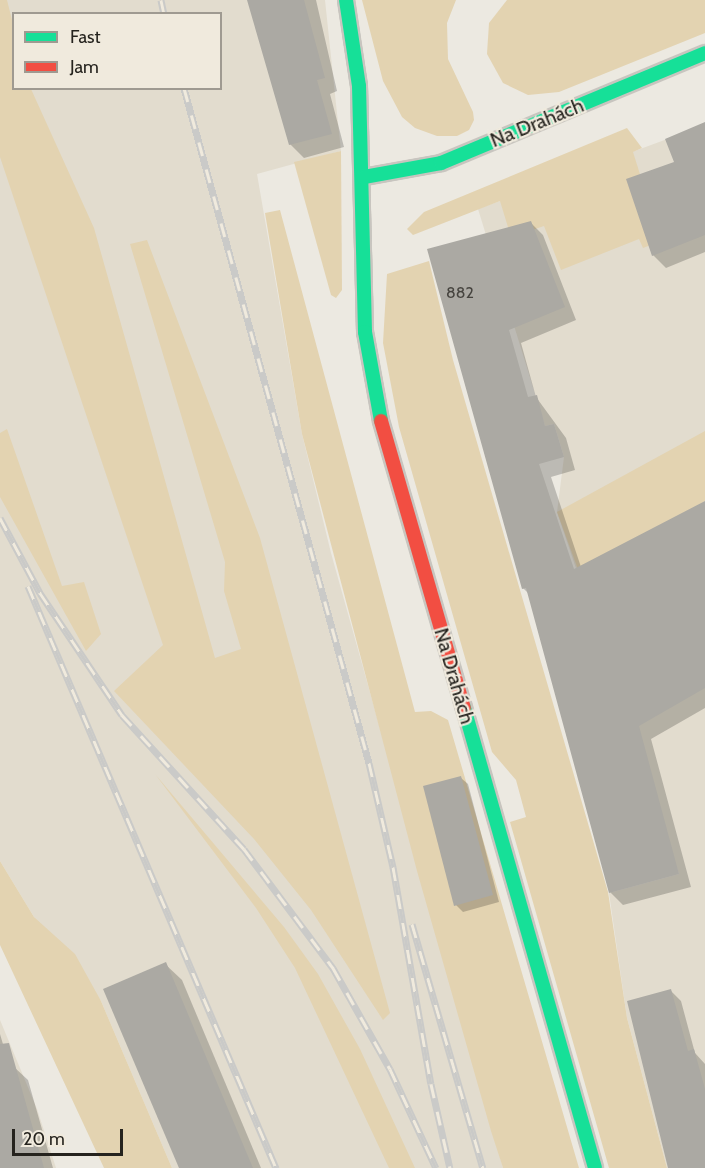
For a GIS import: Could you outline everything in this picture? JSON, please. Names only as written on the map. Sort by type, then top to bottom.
[{"type":"street","name":"Na Drahách","points":[[346,0],[359,86],[364,177],[364,332],[376,402],[595,1168]]},
{"type":"street","name":"Na Drahách","points":[[364,177],[441,163],[705,53]]},
{"type":"shaded area","points":[[0,0],[325,0],[341,151],[257,174],[302,434],[331,553],[503,1168],[172,1168],[101,1001],[34,917],[0,861]]},
{"type":"shaded area","points":[[0,0],[7,0],[12,20],[12,90],[31,90],[94,228],[215,658],[241,649],[224,591],[225,562],[130,244],[147,240],[260,538],[390,1013],[383,1020],[311,910],[254,839],[114,691],[163,645],[0,157]]},
{"type":"shaded area","points":[[362,0],[456,0],[447,23],[448,59],[473,112],[474,120],[469,130],[457,136],[437,136],[415,128],[402,117],[383,81]]},
{"type":"shaded area","points":[[507,0],[705,0],[705,33],[559,92],[528,95],[503,83],[487,54],[489,23]]},
{"type":"shaded area","points":[[705,125],[705,1168],[667,1168],[627,1018],[609,893],[679,874],[557,512],[564,457],[554,424],[545,426],[478,209]]},
{"type":"shaded area","points":[[627,128],[642,148],[633,152],[661,241],[643,248],[639,239],[561,270],[544,226],[511,237],[500,201],[413,235],[407,229],[424,212]]},
{"type":"shaded area","points":[[341,151],[342,290],[336,298],[331,295],[294,162]]},
{"type":"shaded area","points":[[280,210],[415,712],[431,711],[448,720],[579,1168],[503,1168],[491,1131],[417,871],[302,434],[265,213]]},
{"type":"shaded area","points":[[429,261],[453,360],[608,892],[627,1018],[667,1168],[609,1168],[510,822],[526,817],[516,780],[492,752],[399,427],[383,343],[387,274]]},
{"type":"shaded area","points":[[7,429],[62,586],[84,582],[101,634],[86,651],[0,497],[0,433]]},
{"type":"shaded area","points":[[705,431],[705,501],[580,575],[557,512]]},
{"type":"shaded area","points":[[155,774],[284,927],[318,974],[360,1049],[415,1168],[389,1168],[295,968],[256,908]]},
{"type":"shaded area","points":[[0,861],[34,917],[75,954],[101,1001],[172,1168],[104,1168],[0,945]]},
{"type":"shaded area","points":[[0,1020],[37,1109],[56,1168],[0,1168]]},
{"type":"building","points":[[247,0],[304,0],[325,78],[317,80],[332,134],[289,145]]},
{"type":"building","points":[[705,122],[705,235],[652,256],[626,179],[674,162],[665,139]]},
{"type":"building","points":[[531,221],[565,307],[509,330],[528,397],[537,395],[545,426],[554,424],[564,457],[539,464],[574,569],[705,501],[705,688],[639,726],[679,874],[609,893],[526,588],[522,589],[427,249]]},
{"type":"building","points":[[461,776],[493,895],[454,906],[423,786]]},
{"type":"building","points":[[166,962],[253,1168],[179,1168],[103,989]]},
{"type":"building","points":[[671,989],[688,1051],[694,1049],[705,1089],[705,1168],[668,1168],[627,1001]]},
{"type":"building","points":[[9,1043],[44,1168],[0,1168],[0,1044]]},
{"type":"railway","points":[[161,0],[164,12]]},
{"type":"railway","points":[[185,90],[369,763],[393,867],[431,1084],[450,1168]]},
{"type":"railway","points":[[0,518],[40,593],[122,715],[244,849],[333,968],[390,1069],[436,1168]]},
{"type":"railway","points":[[28,586],[276,1168]]},
{"type":"railway","points":[[412,924],[483,1168]]},
{"type":"traffic: fast","points":[[346,0],[359,86],[365,332],[381,421]]},
{"type":"traffic: fast","points":[[364,177],[441,163],[705,53]]},
{"type":"traffic: fast","points":[[464,708],[595,1168]]},
{"type":"traffic: jam","points":[[381,421],[464,708]]}]
